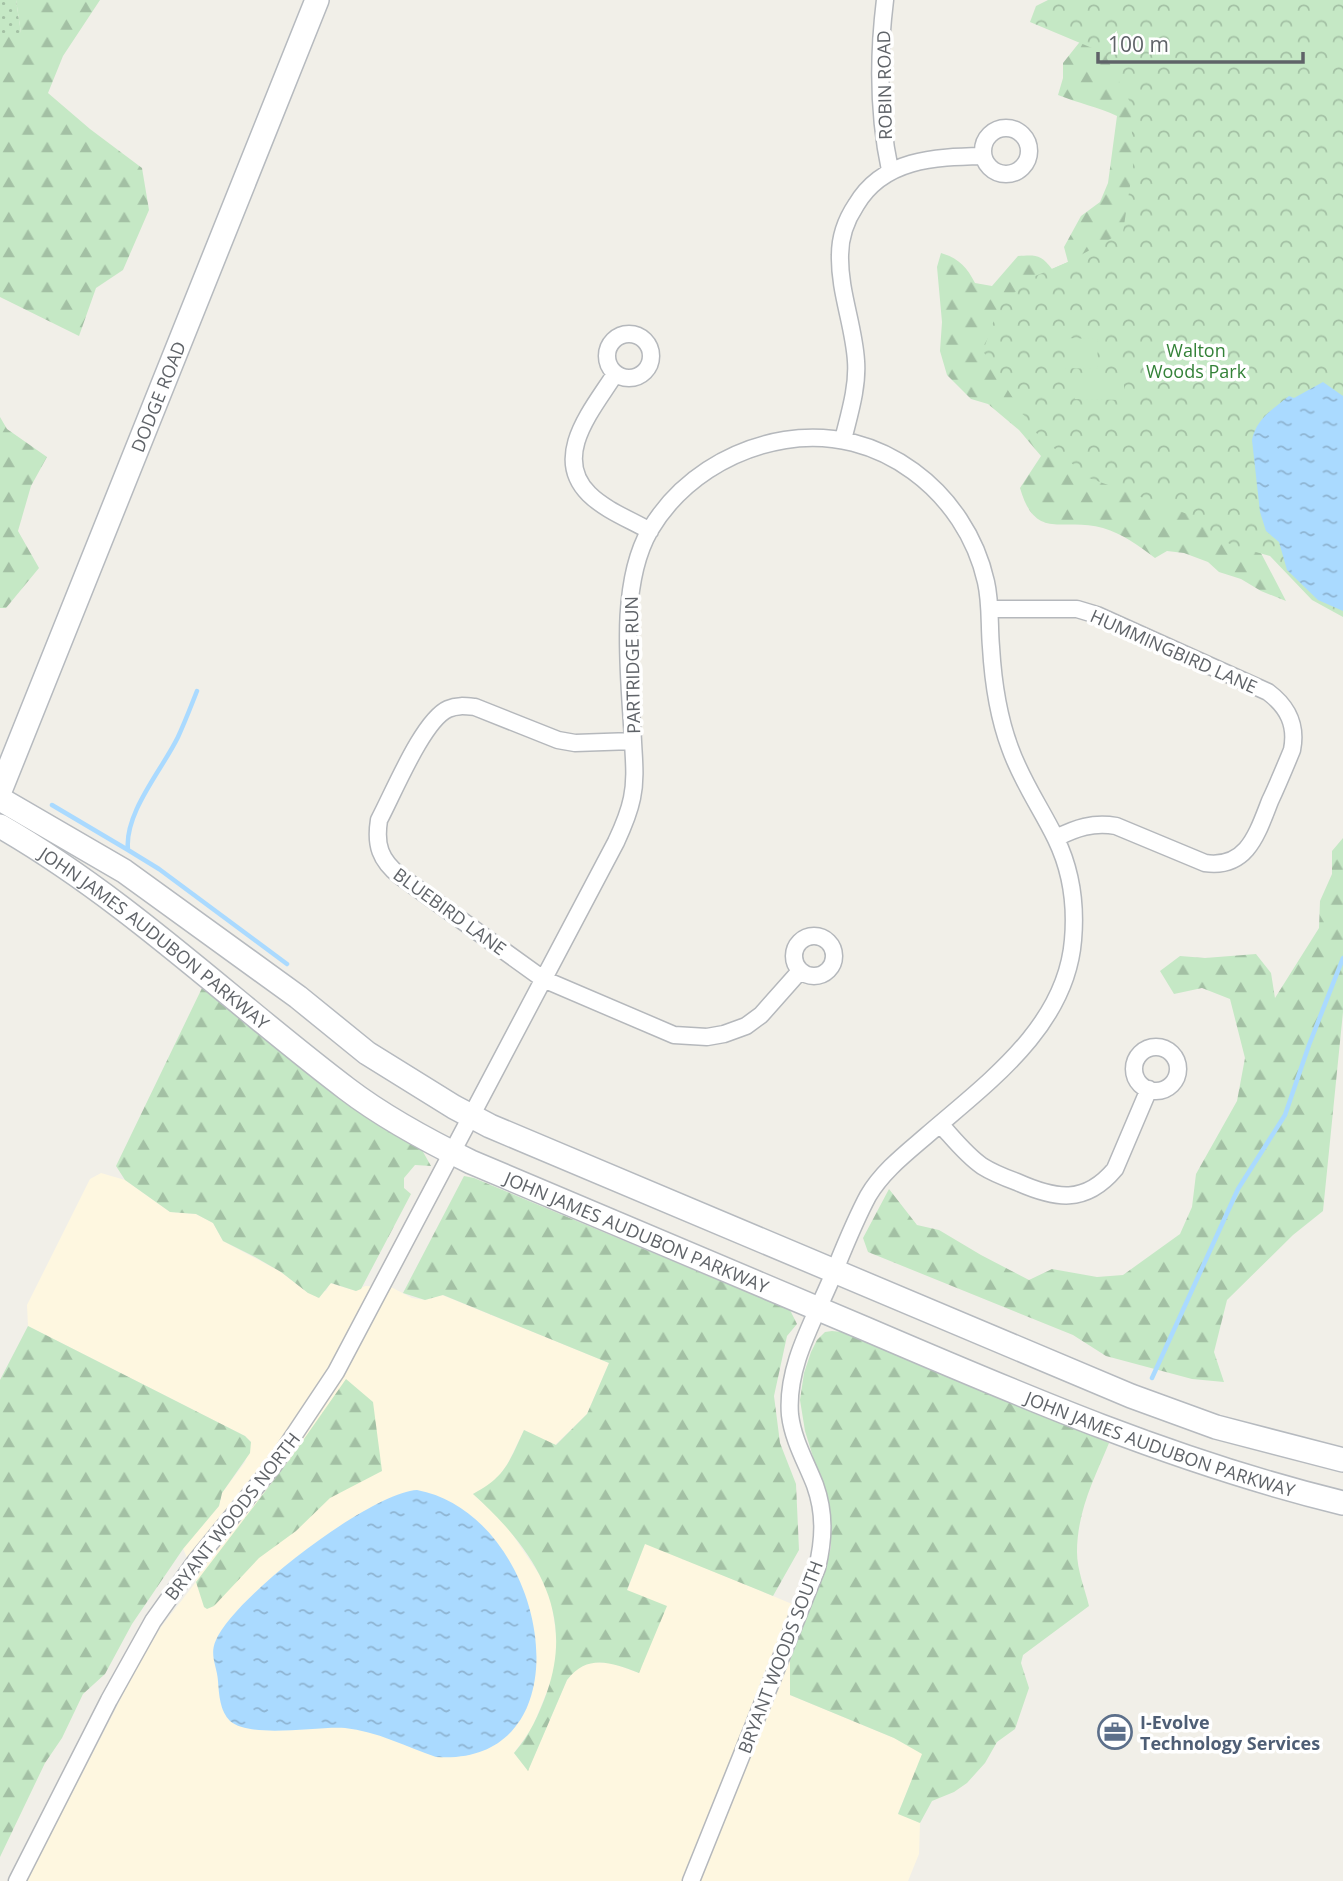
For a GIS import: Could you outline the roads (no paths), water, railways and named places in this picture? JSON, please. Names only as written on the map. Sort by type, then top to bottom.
[{"type":"main road","name":"DODGE ROAD","points":[[0,792],[317,0]]},
{"type":"main road","name":"JOHN JAMES AUDUBON PARKWAY","points":[[0,799],[124,871],[298,997],[368,1053],[471,1116],[1131,1396],[1216,1427],[1343,1460]]},
{"type":"main road","name":"JOHN JAMES AUDUBON PARKWAY","points":[[0,826],[30,843],[108,898],[349,1090],[400,1124],[452,1153],[1073,1416],[1201,1464],[1343,1503]]},
{"type":"main road","points":[[1201,1464],[1216,1427]]},
{"type":"street","name":"ROBIN ROAD","points":[[885,0],[881,37],[880,98],[884,146],[890,170]]},
{"type":"street","points":[[843,440],[855,387],[856,363],[841,269],[841,241],[845,225],[860,197],[890,170],[916,161],[946,156],[983,156]]},
{"type":"street","points":[[615,374],[578,434],[573,462],[580,483],[589,494],[650,530]]},
{"type":"street","name":"PARTRIDGE RUN","points":[[471,1116],[617,842],[629,813],[634,783],[630,594],[638,560],[650,530],[691,482],[730,456],[753,447],[800,438],[843,440],[890,456],[936,490],[968,531],[980,559],[991,610],[993,679],[1004,731],[1028,792],[1056,838],[1063,856],[1074,904],[1073,942],[1062,988],[1051,1011],[1032,1038],[893,1165],[870,1193],[834,1272]]},
{"type":"street","name":"HUMMINGBIRD LANE","points":[[991,610],[1077,608],[1097,614],[1268,692],[1279,700],[1293,724],[1292,750],[1259,829],[1247,850],[1235,859],[1217,864],[1205,863],[1116,826],[1102,824],[1086,825],[1056,838]]},
{"type":"street","name":"BLUEBIRD LANE","points":[[633,741],[575,743],[558,740],[475,707],[450,708],[430,723],[379,820],[376,835],[381,856],[389,867],[543,979],[674,1035],[707,1037],[746,1026],[761,1015],[800,971]]},
{"type":"street","points":[[940,1124],[983,1166],[1041,1193],[1069,1196],[1090,1190],[1107,1179],[1115,1169],[1149,1089]]},
{"type":"street","name":"BRYANT WOODS NORTH","points":[[17,1881],[137,1646],[181,1580],[274,1465],[327,1389],[471,1116]]},
{"type":"street","name":"BRYANT WOODS SOUTH","points":[[691,1881],[817,1568],[821,1551],[822,1510],[795,1438],[790,1413],[793,1370],[834,1272]]},
{"type":"water","points":[[1323,382],[1343,396],[1343,611],[1318,600],[1287,570],[1279,542],[1266,531],[1260,512],[1252,440],[1261,420],[1277,405],[1289,396],[1294,398]]},
{"type":"water","points":[[417,1490],[462,1509],[498,1544],[523,1588],[535,1637],[534,1684],[518,1723],[486,1750],[436,1757],[357,1730],[333,1728],[268,1731],[240,1726],[230,1721],[221,1702],[213,1656],[216,1640],[228,1621],[276,1574],[338,1527],[368,1509]]},
{"type":"waterway","points":[[197,691],[178,737],[138,807],[128,836],[128,850],[159,869],[287,964]]},
{"type":"waterway","points":[[52,805],[128,850]]},
{"type":"waterway","points":[[1152,1378],[1238,1189],[1285,1115],[1343,958]]},
{"type":"place","name":"I-Evolve Technology Services","points":[[1115,1732]]},
{"type":"park label","name":"Walton Woods Park","points":[[1196,360]]}]
